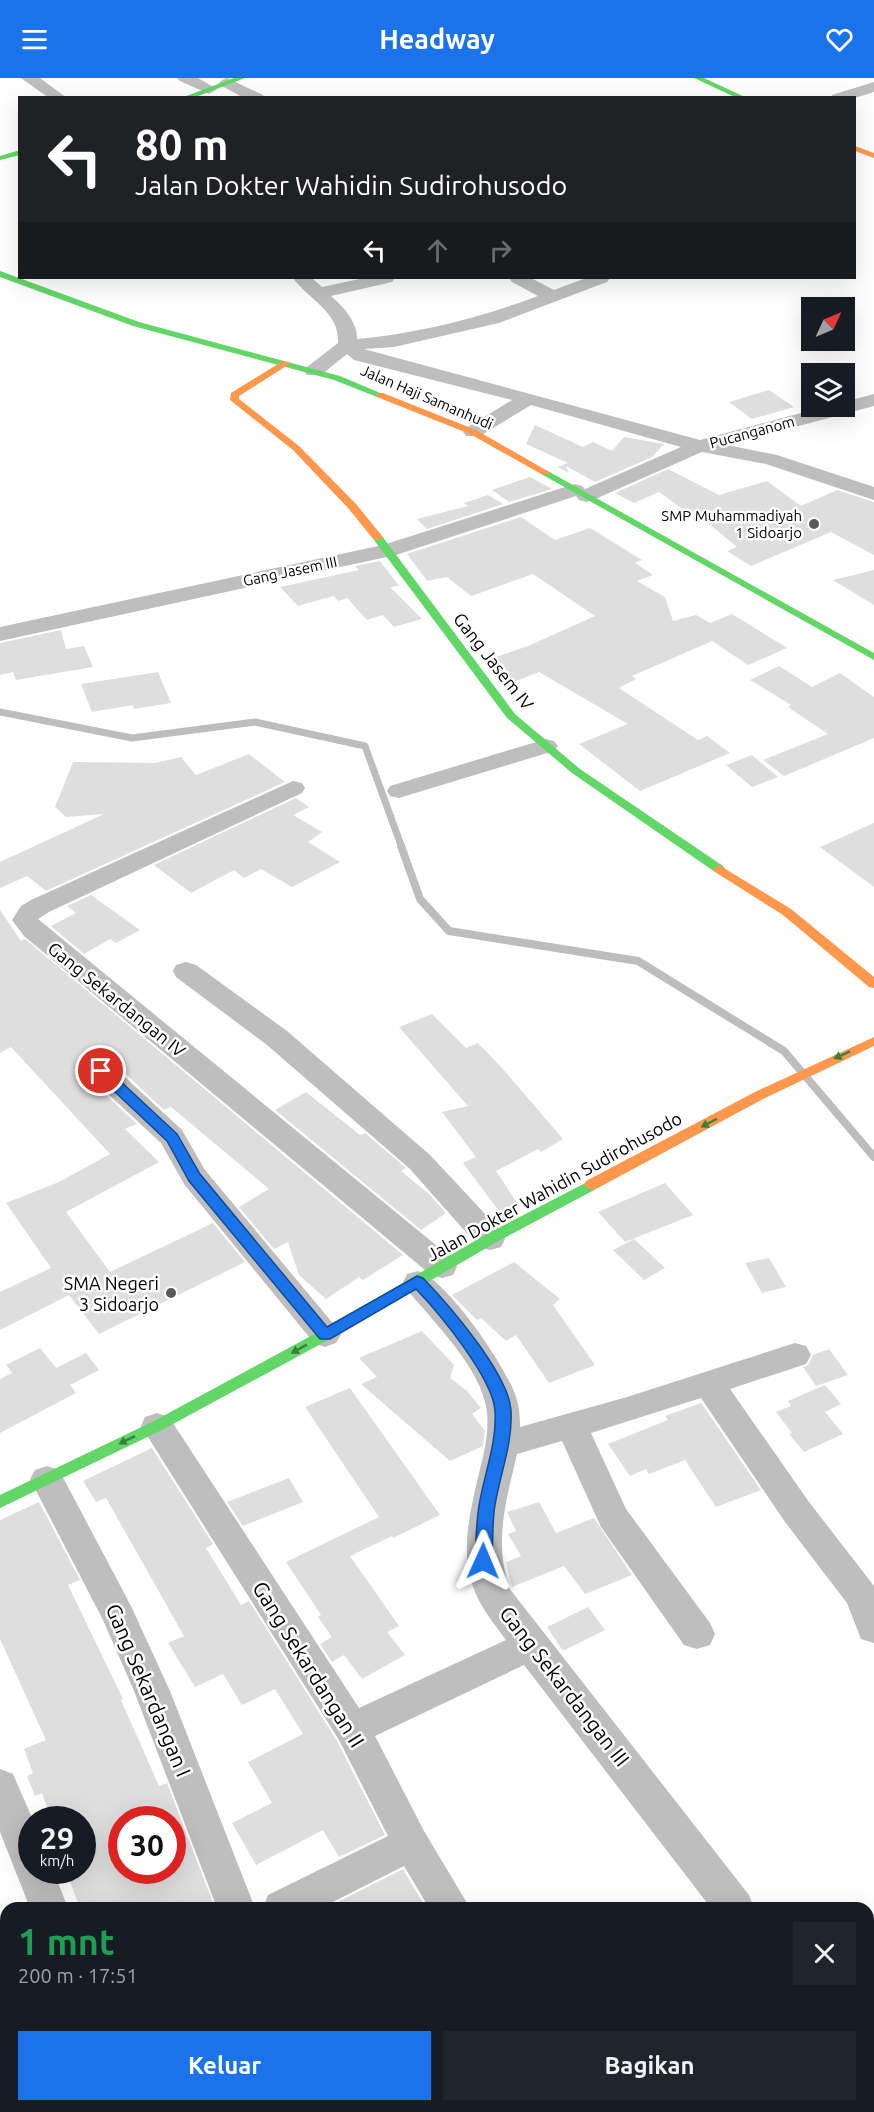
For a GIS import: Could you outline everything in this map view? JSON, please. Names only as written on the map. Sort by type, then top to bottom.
[{"type":"main road","points":[[698,78],[739,96]]},
{"type":"main road","points":[[190,96],[234,80]]},
{"type":"main road","points":[[856,148],[874,156]]},
{"type":"main road","points":[[1,157],[18,153]]},
{"type":"main road","name":"Jalan Haji Samanhudi","points":[[0,274],[136,324],[337,378],[473,432],[874,657]]},
{"type":"main road","name":"Gang Jasem IV","points":[[285,363],[243,388],[234,395],[235,400],[296,448],[352,506],[388,550],[511,716],[546,746],[687,849],[788,912],[874,984]]},
{"type":"main road","name":"Jalan Dokter Wahidin Sudirohusodo","points":[[0,1502],[157,1426],[325,1335],[490,1239],[760,1095],[874,1041]]},
{"type":"street","points":[[29,78],[57,96]]},
{"type":"street","points":[[185,78],[209,89]]},
{"type":"street","points":[[234,80],[254,96]]},
{"type":"street","points":[[845,96],[874,87]]},
{"type":"street","points":[[304,279],[334,309],[348,331],[347,345]]},
{"type":"street","points":[[319,293],[382,279]]},
{"type":"street","points":[[520,279],[552,296]]},
{"type":"street","points":[[314,371],[347,345],[394,341],[492,319],[598,279]]},
{"type":"street","points":[[347,345],[360,356],[700,446],[770,459],[874,494]]},
{"type":"street","points":[[473,432],[528,399]]},
{"type":"street","name":"Pucanganom","points":[[580,493],[700,446],[874,400]]},
{"type":"street","name":"Gang Jasem III","points":[[0,634],[388,550],[580,493]]},
{"type":"street","points":[[399,791],[546,746]]},
{"type":"street","name":"Gang Sekardangan IV","points":[[293,788],[40,906],[30,912],[25,920],[430,1274]]},
{"type":"street","points":[[186,970],[277,1038],[420,1162],[490,1239]]},
{"type":"street","points":[[101,1071],[172,1137],[194,1178],[325,1335]]},
{"type":"street","name":"Gang Sekardangan III","points":[[430,1274],[441,1306],[497,1385],[503,1409],[501,1445],[487,1507],[483,1561],[493,1592],[529,1646],[670,1822],[730,1902]]},
{"type":"street","points":[[501,1445],[572,1426],[795,1355]]},
{"type":"street","points":[[709,1383],[796,1512],[862,1597],[874,1628]]},
{"type":"street","name":"Gang Sekardangan II","points":[[157,1426],[352,1729],[411,1843],[447,1902]]},
{"type":"street","points":[[572,1426],[613,1517],[698,1634]]},
{"type":"street","name":"Gang Sekardangan I","points":[[47,1479],[119,1617],[152,1691],[234,1902]]},
{"type":"street","points":[[352,1729],[529,1646]]},
{"type":"street","points":[[0,1786],[18,1830]]},
{"type":"street","points":[[294,1902],[411,1843]]},
{"type":"street","points":[[40,1884],[47,1902]]},
{"type":"building","points":[[769,390],[794,407],[752,419],[729,402]]},
{"type":"building","points":[[535,425],[583,447],[593,442],[612,451],[624,437],[664,444],[652,457],[595,482],[566,466],[569,473],[557,467],[568,463],[526,444]]},
{"type":"building","points":[[668,469],[719,495],[767,481],[801,506],[837,490],[874,502],[874,555],[831,532],[751,566],[727,551],[737,547],[696,513],[691,515],[659,492],[634,503],[615,493]]},
{"type":"building","points":[[530,477],[552,489],[509,502],[492,490]]},
{"type":"building","points":[[488,495],[503,504],[427,529],[417,519],[468,506],[464,503]]},
{"type":"building","points":[[521,517],[555,540],[590,528],[642,560],[635,563],[653,575],[637,581],[665,597],[673,621],[696,615],[710,623],[732,614],[787,648],[748,665],[712,641],[632,676],[636,679],[619,688],[698,740],[707,736],[730,753],[640,791],[579,744],[628,724],[539,672],[504,684],[487,660],[528,646],[595,616],[533,574],[471,596],[447,577],[427,581],[407,554]]},
{"type":"building","points":[[380,561],[399,586],[390,587],[422,619],[394,627],[383,615],[367,620],[347,598],[338,601],[334,596],[298,606],[280,587],[359,570],[355,566]]},
{"type":"building","points":[[874,570],[874,605],[833,580]]},
{"type":"building","points":[[61,630],[66,649],[84,646],[93,667],[16,680],[13,672],[0,675],[0,643]]},
{"type":"building","points":[[779,666],[812,687],[840,673],[874,697],[874,738],[784,776],[763,760],[828,734],[788,707],[791,705],[750,680]]},
{"type":"building","points":[[158,672],[171,703],[134,709],[133,705],[92,712],[81,684]]},
{"type":"building","points":[[249,754],[285,782],[46,891],[27,876],[0,888],[0,862],[104,814],[66,817],[55,807],[73,762],[155,763],[181,757],[196,775]]},
{"type":"building","points":[[752,755],[778,777],[752,787],[726,765]]},
{"type":"building","points":[[296,798],[309,807],[293,815],[322,832],[308,842],[340,862],[292,887],[261,869],[244,878],[234,870],[191,893],[154,865]]},
{"type":"building","points":[[874,823],[874,887],[820,847]]},
{"type":"building","points":[[91,895],[140,930],[116,943],[110,939],[84,954],[51,926],[76,913],[67,906]]},
{"type":"building","points":[[0,910],[21,941],[25,939],[403,1255],[363,1280],[359,1277],[326,1299],[299,1275],[288,1242],[274,1249],[239,1207],[269,1189],[171,1107],[164,1110],[113,1062],[100,1059],[90,1062],[85,1070],[89,1079],[137,1124],[125,1129],[159,1162],[66,1212],[110,1272],[213,1223],[245,1262],[99,1334],[69,1295],[0,1330],[0,1292],[51,1268],[6,1203],[59,1182],[110,1154],[11,1047],[0,1053]]},
{"type":"building","points":[[432,1014],[466,1048],[478,1043],[563,1139],[541,1152],[538,1149],[496,1171],[519,1206],[502,1215],[463,1163],[476,1157],[442,1112],[468,1106],[399,1027]]},
{"type":"building","points":[[306,1092],[360,1135],[365,1133],[406,1168],[401,1171],[429,1194],[446,1213],[421,1230],[275,1110]]},
{"type":"building","points":[[665,1183],[693,1215],[625,1242],[598,1212]]},
{"type":"building","points":[[634,1239],[665,1268],[644,1280],[613,1250]]},
{"type":"building","points":[[769,1258],[786,1287],[762,1293],[745,1263]]},
{"type":"building","points":[[514,1262],[560,1299],[553,1305],[595,1365],[549,1383],[516,1335],[506,1341],[481,1318],[477,1320],[452,1295]]},
{"type":"building","points":[[422,1331],[454,1365],[450,1378],[467,1391],[481,1408],[472,1414],[485,1431],[483,1446],[450,1461],[361,1384],[377,1377],[359,1358]]},
{"type":"building","points":[[40,1348],[56,1368],[86,1353],[99,1370],[70,1385],[76,1393],[0,1433],[0,1379],[12,1373],[6,1365]]},
{"type":"building","points":[[829,1349],[848,1375],[816,1386],[803,1367],[808,1365],[813,1355]]},
{"type":"building","points":[[825,1385],[841,1404],[825,1412],[843,1434],[804,1452],[789,1434],[792,1433],[776,1412],[791,1406],[788,1401]]},
{"type":"building","points":[[350,1388],[440,1515],[350,1556],[399,1626],[387,1632],[405,1655],[362,1679],[344,1655],[332,1662],[320,1644],[332,1637],[318,1617],[321,1615],[286,1562],[379,1517],[305,1407]]},
{"type":"building","points":[[701,1403],[761,1490],[716,1507],[685,1460],[649,1474],[646,1469],[630,1476],[608,1444],[668,1420],[665,1416]]},
{"type":"building","points":[[152,1448],[213,1544],[206,1548],[241,1605],[249,1601],[337,1741],[385,1835],[339,1857],[323,1830],[256,1865],[232,1823],[272,1803],[248,1762],[303,1734],[275,1689],[242,1705],[223,1674],[195,1687],[168,1643],[184,1636],[106,1498],[96,1502],[83,1481]]},
{"type":"building","points":[[289,1478],[303,1502],[243,1526],[227,1502]]},
{"type":"building","points":[[39,1502],[80,1580],[68,1585],[123,1699],[121,1700],[159,1786],[167,1783],[176,1806],[108,1806],[108,1884],[186,1884],[186,1832],[213,1902],[78,1902],[71,1884],[96,1884],[96,1806],[47,1806],[42,1793],[35,1796],[27,1776],[33,1773],[24,1749],[46,1740],[0,1639],[0,1520]]},
{"type":"building","points":[[539,1502],[556,1533],[594,1518],[632,1575],[585,1594],[564,1566],[512,1587],[506,1562],[521,1556],[508,1534],[516,1531],[507,1512]]},
{"type":"building","points":[[588,1607],[605,1630],[563,1651],[547,1627]]},
{"type":"building","points":[[403,1869],[422,1902],[338,1902]]},
{"type":"waterway","points":[[0,712],[132,738],[255,722],[365,746],[402,848]]},
{"type":"waterway","points":[[401,846],[420,899],[449,931],[638,961],[784,1051],[874,1157]]},
{"type":"traffic: fast","points":[[190,96],[241,78]]},
{"type":"traffic: fast","points":[[698,78],[739,96]]},
{"type":"traffic: fast","points":[[0,158],[18,153]]},
{"type":"traffic: fast","points":[[0,274],[136,324],[337,378],[380,395]]},
{"type":"traffic: fast","points":[[546,473],[874,657]]},
{"type":"traffic: fast","points":[[378,538],[511,716],[576,771],[719,869]]},
{"type":"traffic: fast","points":[[0,1502],[157,1426],[325,1335],[490,1239],[591,1185]]},
{"type":"traffic: slow","points":[[856,148],[874,156]]},
{"type":"traffic: slow","points":[[286,363],[234,395],[235,400],[296,448],[352,506],[378,538]]},
{"type":"traffic: slow","points":[[380,395],[473,432],[546,473]]},
{"type":"traffic: slow","points":[[719,869],[787,912],[874,984]]},
{"type":"traffic: slow","points":[[591,1185],[760,1095],[874,1041]]},
{"type":"place","name":"SMP Muhammadiyah 1 Sidoarjo","points":[[814,524]]},
{"type":"place","name":"SMA Negeri 3 Sidoarjo","points":[[171,1293]]},
{"type":"route","points":[[101,1071],[172,1137],[194,1178],[325,1335],[417,1282],[441,1306],[497,1385],[503,1409],[501,1445],[487,1507],[483,1561]]}]
